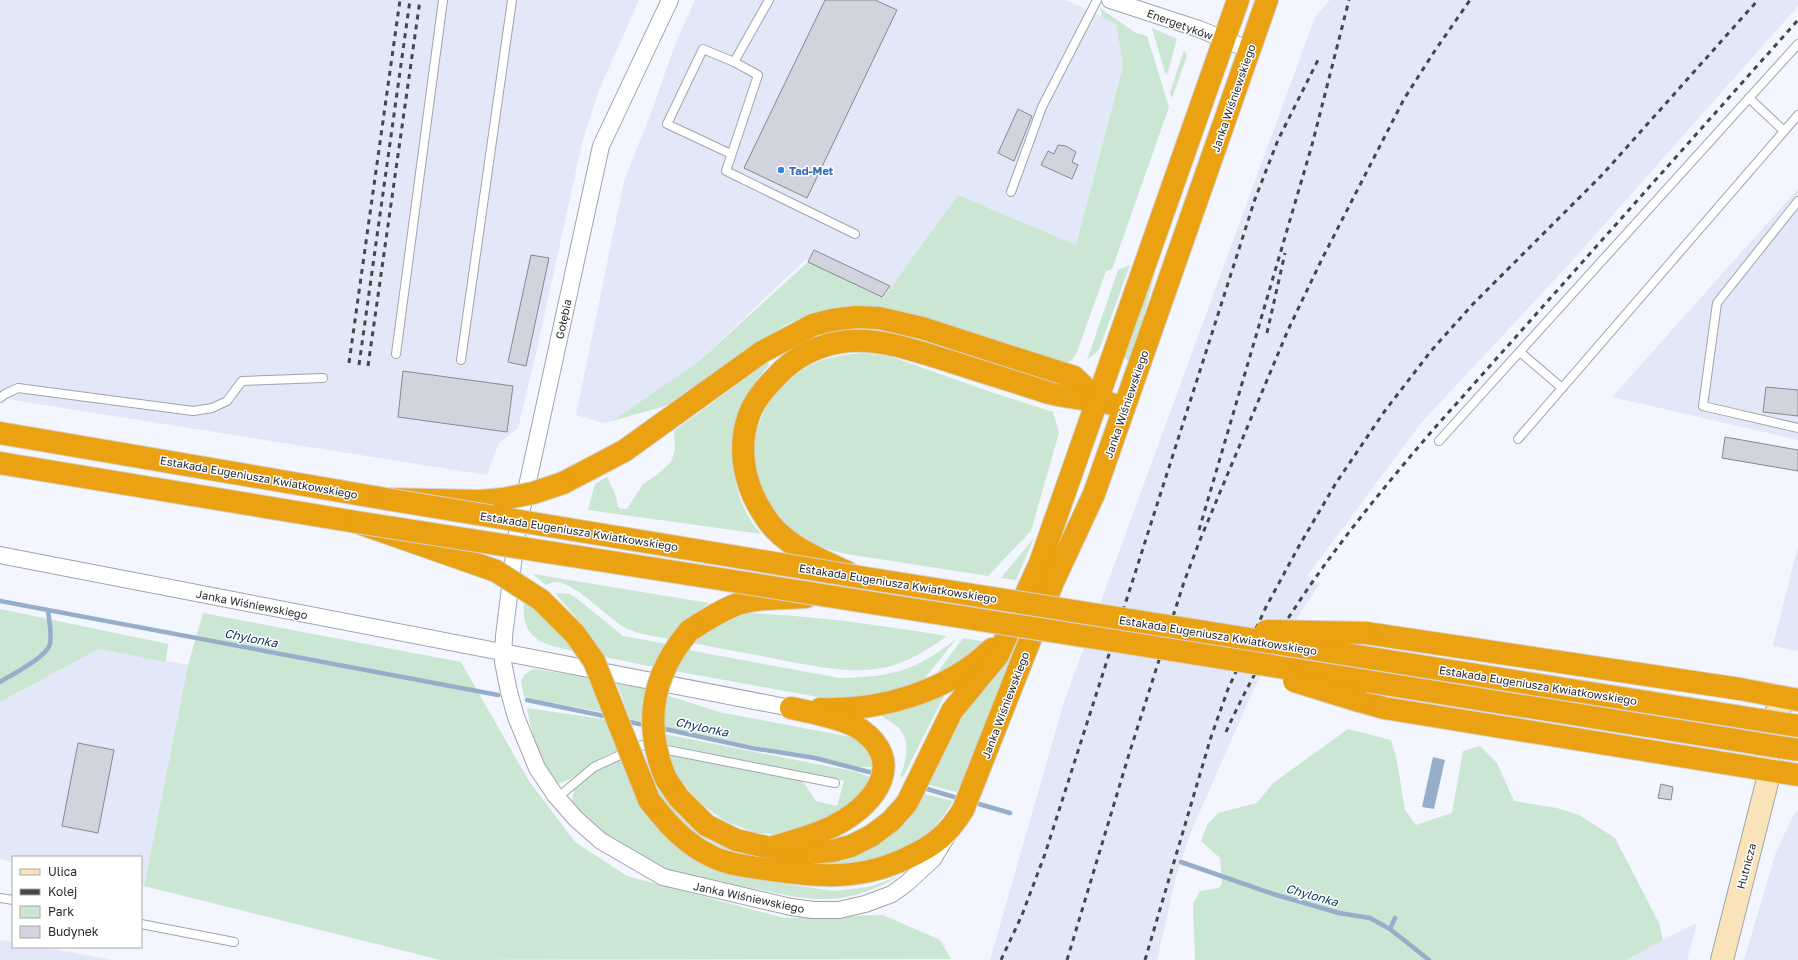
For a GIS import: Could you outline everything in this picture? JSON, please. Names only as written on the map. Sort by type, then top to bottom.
[{"type":"highway","points":[[828,596],[757,601],[737,605],[719,612],[689,631],[676,646],[663,668],[658,682],[654,706],[654,734],[658,755],[666,779],[679,798],[706,825],[736,840],[788,852],[810,853],[832,851],[851,846],[871,836],[891,821],[907,803],[928,757],[952,711],[969,689],[992,665],[1012,625],[1053,529],[1238,0]]},
{"type":"highway","name":"Janka Wiśniewskiego","points":[[957,819],[976,776],[1053,582],[1094,494],[1267,0]]},
{"type":"highway","points":[[386,498],[480,501],[519,496],[563,484],[624,451],[762,352],[813,325],[832,320],[856,317],[879,318],[922,328],[1074,377],[1098,400]]},
{"type":"highway","points":[[859,577],[809,554],[782,536],[764,516],[749,488],[744,464],[745,434],[750,414],[762,392],[783,368],[804,354],[827,345],[848,341],[886,343],[1067,398],[1098,400],[1125,408]]},
{"type":"highway","name":"Estakada Eugeniusza Kwiatkowskiego","points":[[0,434],[1185,630],[1798,726]]},
{"type":"highway","name":"Estakada Eugeniusza Kwiatkowskiego","points":[[0,463],[356,522],[1798,750]]},
{"type":"highway","points":[[356,522],[496,571],[541,600],[575,634],[594,661],[650,800],[671,828],[709,856],[731,863],[806,874],[849,875],[870,872],[891,866],[922,851],[957,819]]},
{"type":"highway","points":[[790,708],[836,709],[874,706],[922,693],[976,662],[998,643],[1012,625]]},
{"type":"highway","points":[[1185,630],[1366,633],[1740,689],[1792,699]]},
{"type":"highway","points":[[1232,660],[1343,697],[1384,708],[1798,775]]},
{"type":"highway","points":[[770,848],[804,838],[838,824],[854,814],[865,806],[876,791],[882,779],[885,765],[881,752],[874,740],[859,728],[829,716],[790,708]]},
{"type":"main road","name":"Hutnicza","points":[[1722,960],[1770,771],[1785,755],[1792,736],[1790,708],[1792,699]]},
{"type":"street","name":"Gołębia","points":[[504,651],[516,532],[600,146],[670,0]]},
{"type":"street","name":"Energetyków","points":[[1110,0],[1198,29],[1250,50]]},
{"type":"street","name":"Janka Wiśniewskiego","points":[[0,555],[228,599],[291,613],[504,651],[790,708]]},
{"type":"street","name":"Janka Wiśniewskiego","points":[[504,651],[504,674],[520,727],[538,768],[557,798],[576,819],[601,841],[663,877],[791,907],[813,910],[839,910],[865,904],[892,894],[907,883],[933,859],[957,819]]},
{"type":"lane","points":[[396,354],[443,0]]},
{"type":"lane","points":[[461,360],[512,0]]},
{"type":"lane","points":[[734,62],[770,0]]},
{"type":"lane","points":[[1011,192],[1042,107],[1097,0]]},
{"type":"lane","points":[[1439,441],[1798,44]]},
{"type":"lane","points":[[732,154],[667,124],[703,49],[734,62],[758,75],[732,154],[726,171],[855,234]]},
{"type":"lane","points":[[1749,98],[1784,131]]},
{"type":"lane","points":[[1518,439],[1798,115]]},
{"type":"lane","points":[[1798,201],[1717,303],[1703,406],[1798,428]]},
{"type":"lane","points":[[1520,352],[1562,388]]},
{"type":"lane","points":[[0,398],[18,388],[193,411],[212,408],[227,401],[242,381],[323,378]]},
{"type":"lane","points":[[557,798],[594,767],[642,745],[835,783]]},
{"type":"lane","points":[[0,898],[12,900]]},
{"type":"lane","points":[[142,924],[234,942]]},
{"type":"shaded area","points":[[0,0],[639,0],[599,90],[582,143],[537,349],[518,428],[499,443],[487,475],[0,398]]},
{"type":"shaded area","points":[[695,0],[1066,0],[1116,23],[1123,66],[1076,245],[958,195],[883,298],[806,259],[698,362],[612,421],[603,423],[576,415],[624,181],[654,105],[674,47]]},
{"type":"shaded area","points":[[1330,0],[1798,0],[1798,6],[1573,260],[1421,423],[1307,576],[1319,585],[1272,655],[1252,693],[1190,834],[1176,877],[1157,960],[990,960],[1064,702],[1315,17]]},
{"type":"shaded area","points":[[1798,189],[1798,440],[1612,397]]},
{"type":"shaded area","points":[[1798,546],[1798,651],[1773,646]]},
{"type":"shaded area","points":[[99,649],[188,665],[144,886],[142,886],[142,856],[12,856],[12,862],[0,859],[0,702]]},
{"type":"shaded area","points":[[1798,811],[1798,960],[1744,960],[1776,852],[1794,814]]},
{"type":"shaded area","points":[[1697,923],[1687,960],[1626,960],[1669,937]]},
{"type":"shaded area","points":[[0,940],[12,942],[12,948],[47,948],[113,960],[0,960]]},
{"type":"green space","points":[[1100,8],[1136,33],[1147,36],[1169,107],[1112,269],[1106,271],[1077,352],[1071,361],[1066,363],[881,307],[846,308],[812,314],[785,325],[678,400],[662,407],[612,421],[698,362],[808,262],[883,298],[958,195],[1076,245],[1123,66],[1116,24],[1102,17]]},
{"type":"green space","points":[[1152,28],[1177,39],[1167,75],[1165,73]]},
{"type":"green space","points":[[1184,50],[1187,56],[1172,98],[1170,93]]},
{"type":"green space","points":[[1130,265],[1099,350],[1087,360],[1118,270]]},
{"type":"green space","points":[[1157,265],[1133,358],[1128,361],[1123,355]]},
{"type":"green space","points":[[862,353],[889,356],[1053,412],[1059,433],[1031,531],[988,576],[830,550],[806,541],[796,535],[786,527],[776,514],[763,490],[756,470],[755,450],[757,430],[764,411],[776,394],[790,379],[809,366],[822,360]]},
{"type":"green space","points":[[768,362],[769,365],[755,383],[744,404],[737,426],[734,449],[734,472],[739,494],[748,515],[761,534],[588,510],[595,484],[607,477],[616,496],[618,507],[627,509],[643,484],[658,474],[671,462],[675,450],[674,431]]},
{"type":"green space","points":[[1034,538],[1016,580],[1001,578]]},
{"type":"green space","points":[[533,574],[709,603],[679,626],[669,639],[630,630],[612,619],[574,589],[564,584],[555,582],[546,585]]},
{"type":"green space","points":[[555,593],[569,594],[575,597],[623,636],[666,644],[653,667],[605,657],[587,630]]},
{"type":"green space","points":[[524,599],[529,599],[577,652],[545,643],[530,633],[526,624],[524,613]]},
{"type":"green space","points":[[0,609],[168,644],[166,662],[99,649],[0,702]]},
{"type":"green space","points":[[203,613],[461,662],[529,781],[575,842],[627,876],[784,918],[883,915],[940,940],[951,959],[441,960],[144,886],[188,665]]},
{"type":"green space","points":[[743,613],[845,621],[947,636],[926,650],[903,662],[887,667],[860,670],[820,667],[693,643],[721,620]]},
{"type":"green space","points":[[957,638],[922,682],[868,697],[837,699],[818,697],[675,671],[688,650],[840,678],[874,676],[889,674],[916,665],[929,658]]},
{"type":"green space","points":[[963,638],[987,642],[928,685]]},
{"type":"green space","points":[[1009,645],[1016,646],[968,771],[956,792],[923,783],[938,749]]},
{"type":"green space","points":[[534,669],[593,678],[606,713],[524,697],[521,681],[525,674]]},
{"type":"green space","points":[[617,684],[647,687],[643,722],[630,719]]},
{"type":"green space","points":[[942,694],[944,696],[903,777],[900,776],[906,757],[905,738],[898,727],[882,716],[882,713]]},
{"type":"green space","points":[[666,695],[719,712],[851,737],[864,742],[872,749],[875,767],[857,767],[664,727],[663,709]]},
{"type":"green space","points":[[527,708],[609,720],[619,751],[610,754],[566,781],[557,784],[541,757],[531,729]]},
{"type":"green space","points":[[1348,729],[1391,740],[1397,761],[1405,810],[1416,825],[1452,813],[1463,751],[1480,746],[1497,763],[1514,801],[1557,808],[1579,815],[1615,838],[1659,923],[1663,940],[1626,960],[1195,960],[1193,904],[1200,891],[1219,888],[1222,883],[1220,858],[1201,841],[1207,825],[1218,813],[1257,803],[1273,783]]},
{"type":"green space","points":[[664,734],[857,772],[872,778],[870,786],[834,820],[784,835],[757,833],[725,821],[697,801],[675,772],[667,752],[798,779],[804,783],[816,801],[837,806],[844,781],[666,744]]},
{"type":"green space","points":[[621,758],[718,869],[745,878],[834,891],[869,887],[902,875],[856,895],[840,898],[819,899],[787,895],[711,881],[682,874],[653,864],[629,853],[611,841],[594,827],[571,804],[575,787],[596,770]]},
{"type":"green space","points":[[648,769],[652,772],[686,820],[819,861],[920,793],[953,801],[932,830],[907,847],[889,858],[844,868],[746,857],[722,848],[694,832],[674,814],[658,793],[648,774]]},
{"type":"water","points":[[1433,757],[1445,760],[1434,809],[1422,807]]},
{"type":"building","points":[[825,0],[875,0],[897,10],[807,198],[744,168]]},
{"type":"building","points":[[1018,109],[1032,116],[1014,161],[998,153]]},
{"type":"building","points":[[1058,145],[1066,146],[1076,152],[1072,162],[1078,165],[1072,179],[1041,165],[1048,151],[1054,154]]},
{"type":"building","points":[[814,250],[890,286],[882,297],[808,262]]},
{"type":"building","points":[[531,255],[549,258],[526,366],[508,362]]},
{"type":"building","points":[[403,371],[513,386],[507,432],[398,417]]},
{"type":"building","points":[[1766,387],[1798,390],[1798,416],[1763,412]]},
{"type":"building","points":[[1725,437],[1798,450],[1798,471],[1722,458]]},
{"type":"building","points":[[78,743],[114,750],[98,833],[62,826]]},
{"type":"building","points":[[1661,784],[1673,787],[1671,800],[1658,798]]},
{"type":"waterway","name":"Chylonka","points":[[0,601],[498,695]]},
{"type":"waterway","points":[[0,682],[36,660],[47,649],[50,644],[51,636],[48,610]]},
{"type":"waterway","name":"Chylonka","points":[[527,700],[609,717]]},
{"type":"waterway","name":"Chylonka","points":[[625,721],[649,726]]},
{"type":"waterway","name":"Chylonka","points":[[660,728],[752,748],[815,758],[873,773]]},
{"type":"waterway","name":"Chylonka","points":[[924,788],[954,797]]},
{"type":"waterway","name":"Chylonka","points":[[979,804],[1010,813]]},
{"type":"waterway","name":"Chylonka","points":[[1181,862],[1273,894],[1339,913],[1370,918],[1390,929],[1429,960]]},
{"type":"waterway","points":[[1390,929],[1395,918]]},
{"type":"railway","points":[[349,363],[400,0]]},
{"type":"railway","points":[[359,365],[410,0]]},
{"type":"railway","points":[[368,366],[420,0]]},
{"type":"railway","points":[[1199,530],[1312,145],[1349,0]]},
{"type":"railway","points":[[1067,960],[1130,751],[1184,582],[1200,540],[1288,330],[1322,259],[1404,99],[1470,0]]},
{"type":"railway","points":[[1145,960],[1211,737],[1228,689],[1266,607],[1299,546],[1336,483],[1384,412],[1431,351],[1472,305],[1602,175],[1758,0]]},
{"type":"railway","points":[[1226,732],[1268,651],[1292,612],[1345,537],[1432,431],[1798,20]]},
{"type":"railway","points":[[1001,960],[1022,915],[1045,854],[1255,199],[1278,140],[1320,56]]},
{"type":"railway","points":[[1267,333],[1285,253]]},
{"type":"place","name":"Tad-Met","points":[[781,170]]}]
